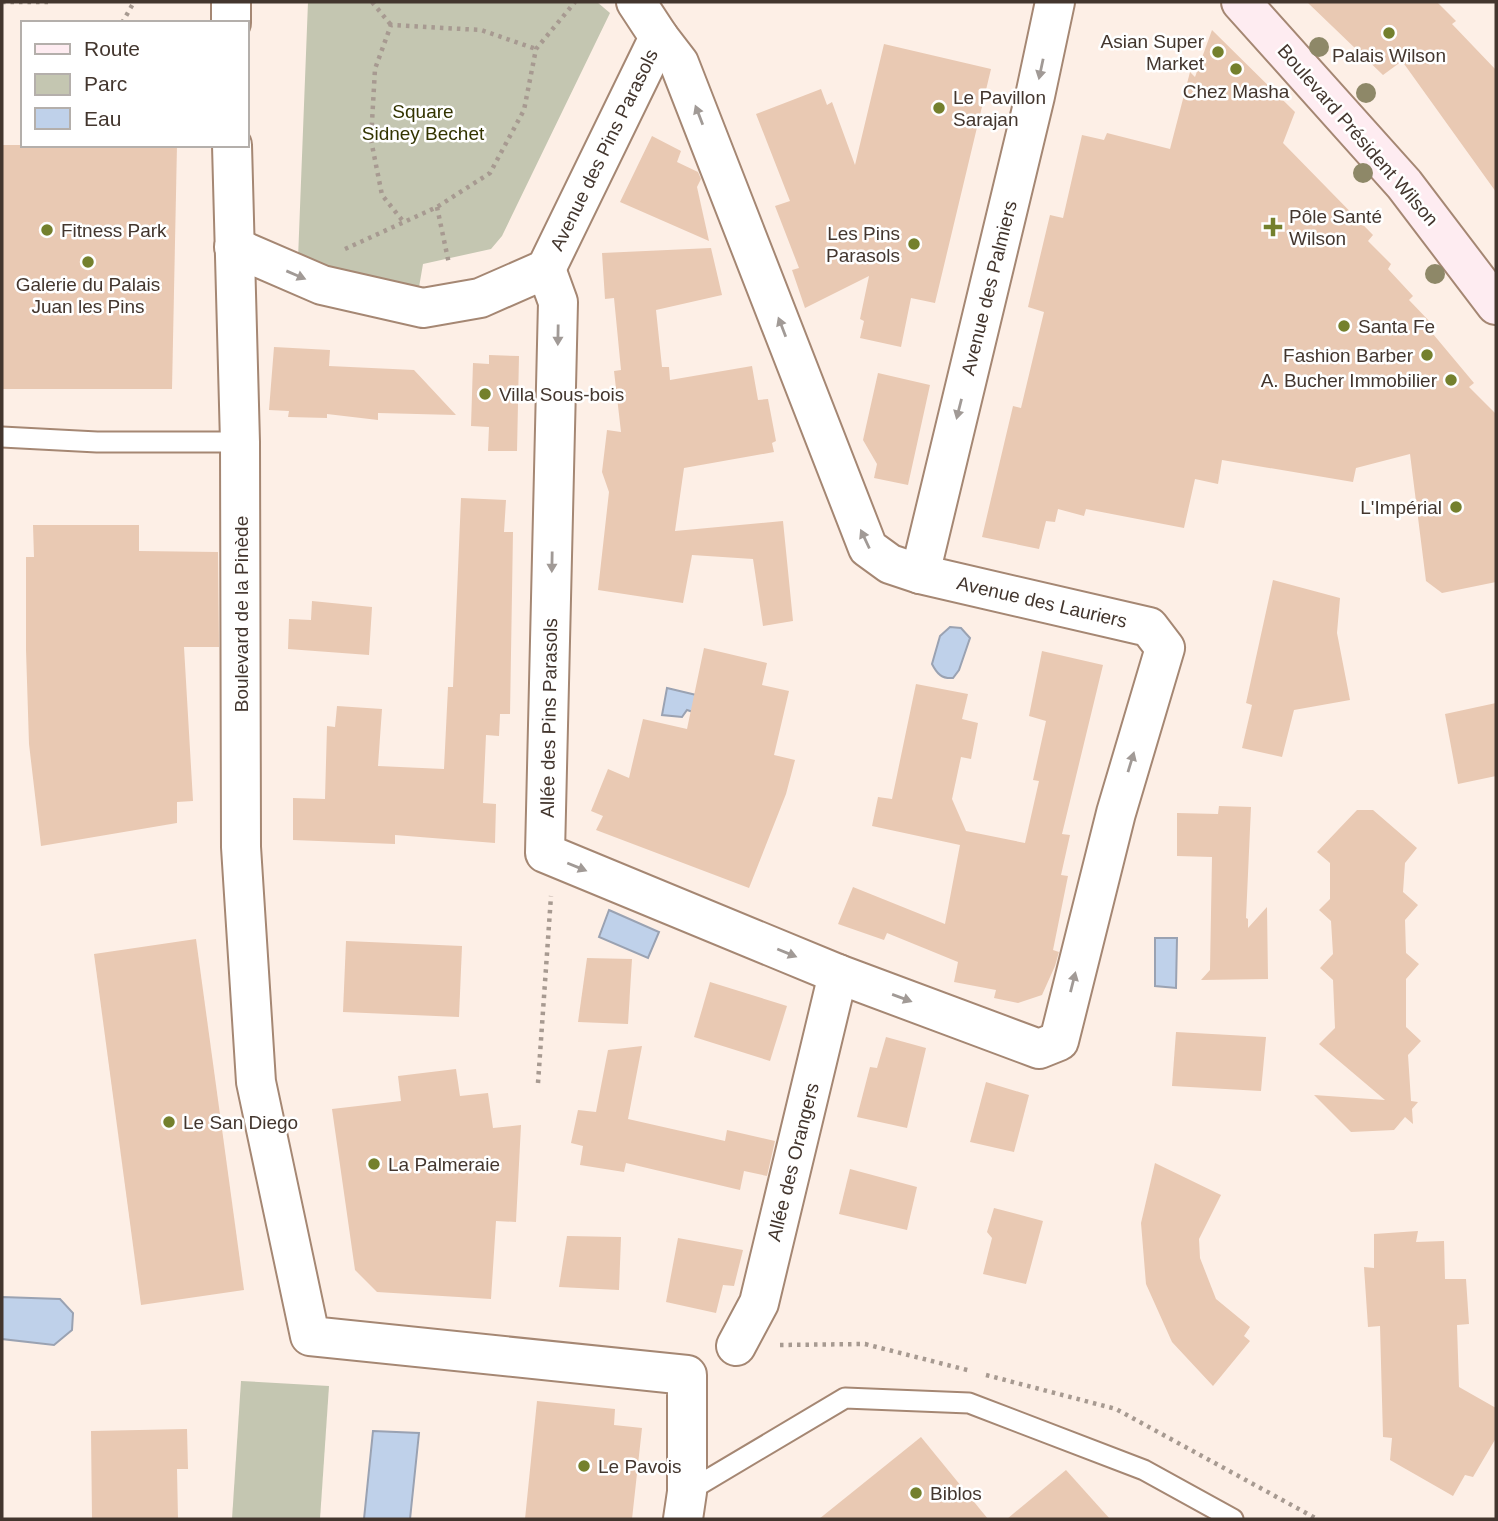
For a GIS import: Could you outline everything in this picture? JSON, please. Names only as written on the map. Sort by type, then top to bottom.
[{"type":"main road","name":"Boulevard Président Wilson","points":[[1241,2],[1405,184],[1496,305]]},
{"type":"street","points":[[231,2],[231,21]]},
{"type":"street","name":"Avenue des Pins Parasols","points":[[234,247],[322,285],[423,308],[480,298],[546,269],[659,37],[636,2]]},
{"type":"street","name":"Avenue des Palmiers","points":[[920,574],[1035,96],[1055,2]]},
{"type":"street","name":"Avenue des Lauriers","points":[[659,37],[679,63],[868,548],[890,564],[920,574],[1149,627],[1165,648],[1116,813],[1059,1041],[1039,1049],[838,974]]},
{"type":"street","name":"Boulevard de la Pinède","points":[[232,147],[240,443],[241,848],[256,1082],[310,1336],[687,1375],[685,1506]]},
{"type":"street","name":"Allée des Pins Parasols","points":[[546,269],[558,302],[545,853],[553,857]]},
{"type":"street","points":[[553,857],[838,974]]},
{"type":"street","name":"Allée des Orangers","points":[[736,1346],[759,1303],[838,974]]},
{"type":"lane","points":[[2,437],[97,442],[240,443]]},
{"type":"lane","points":[[685,1506],[845,1398],[969,1403],[1144,1470],[1233,1519]]},
{"type":"path","points":[[2,2],[49,2]]},
{"type":"path","points":[[123,21],[134,2]]},
{"type":"path","points":[[372,2],[391,25],[481,30],[536,49]]},
{"type":"path","points":[[294,274],[402,220],[437,207],[490,173],[524,110],[536,49],[575,2]]},
{"type":"path","points":[[391,25],[375,69],[371,140],[382,195],[402,220]]},
{"type":"path","points":[[437,207],[457,302]]},
{"type":"path","points":[[538,1083],[553,857]]},
{"type":"green space","name":"Square Sidney Bechet","points":[[308,2],[597,2],[610,13],[502,236],[491,249],[423,264],[418,293],[298,259]]},
{"type":"green space","points":[[241,1381],[329,1386],[320,1519],[232,1519]]},
{"type":"water","points":[[950,627],[961,628],[970,638],[959,670],[953,678],[946,678],[936,671],[932,664],[940,636]]},
{"type":"water","points":[[667,688],[709,698],[705,716],[687,710],[682,717],[662,715]]},
{"type":"water","points":[[609,910],[659,932],[648,958],[599,937]]},
{"type":"water","points":[[1155,938],[1177,938],[1176,988],[1155,986]]},
{"type":"water","points":[[2,1297],[60,1299],[73,1313],[72,1330],[54,1345],[2,1339]]},
{"type":"water","points":[[373,1431],[419,1433],[410,1519],[364,1519]]},
{"type":"building","points":[[1307,2],[1437,2],[1456,21],[1452,24],[1496,70],[1496,192],[1402,61],[1383,75]]},
{"type":"building","points":[[1212,30],[1295,112],[1283,143],[1373,235],[1368,241],[1391,264],[1388,269],[1413,296],[1409,300],[1432,324],[1428,328],[1474,383],[1469,387],[1496,414],[1496,582],[1442,593],[1426,581],[1410,454],[1356,468],[1353,482],[1222,460],[1218,484],[1195,479],[1184,528],[1086,509],[1084,516],[1058,509],[1055,522],[1046,521],[1039,549],[982,537],[1013,406],[1021,408],[1044,312],[1028,307],[1050,215],[1063,218],[1082,135],[1104,140],[1107,133],[1170,149],[1190,72],[1195,77]]},
{"type":"building","points":[[884,44],[991,69],[935,303],[911,298],[901,347],[860,338],[864,321],[860,319],[869,276],[805,308],[792,270],[799,268],[775,206],[790,201],[756,114],[821,89],[827,105],[832,102],[855,165]]},
{"type":"building","points":[[652,136],[681,151],[677,162],[698,172],[701,179],[697,187],[709,241],[620,202]]},
{"type":"building","name":"Galerie du Palais Juan les Pins","points":[[2,145],[177,147],[172,389],[2,389]]},
{"type":"building","points":[[711,248],[722,295],[656,310],[662,367],[669,367],[670,380],[752,366],[758,400],[768,399],[776,441],[772,443],[774,452],[684,468],[675,531],[783,521],[793,621],[763,626],[753,559],[692,555],[683,603],[598,590],[609,492],[602,472],[607,430],[621,432],[614,371],[621,370],[614,298],[605,299],[602,253]]},
{"type":"building","points":[[274,347],[330,350],[329,366],[414,370],[456,415],[378,413],[378,420],[327,414],[327,418],[288,417],[289,411],[269,410]]},
{"type":"building","name":"Villa Sous-bois","points":[[489,355],[519,356],[517,451],[488,451],[489,427],[471,426],[473,363],[489,364]]},
{"type":"building","points":[[878,373],[930,385],[908,485],[874,478],[877,464],[863,440]]},
{"type":"building","points":[[461,498],[506,500],[504,532],[513,532],[510,714],[500,714],[499,736],[486,735],[483,803],[496,804],[495,843],[395,835],[395,844],[293,840],[293,798],[325,799],[327,726],[335,727],[337,706],[382,709],[378,766],[444,769],[448,687],[453,687]]},
{"type":"building","points":[[33,525],[139,525],[139,551],[218,552],[219,647],[184,647],[193,801],[177,802],[177,823],[41,846],[29,744],[26,650],[26,557],[34,557]]},
{"type":"building","points":[[1273,580],[1340,598],[1337,633],[1350,700],[1294,710],[1282,757],[1242,748],[1252,705],[1246,703]]},
{"type":"building","points":[[312,601],[372,607],[369,655],[288,649],[289,619],[311,620]]},
{"type":"building","points":[[704,648],[767,663],[762,685],[789,691],[774,755],[795,760],[786,794],[749,888],[596,830],[603,816],[591,811],[608,769],[629,778],[643,719],[687,729]]},
{"type":"building","points":[[1042,651],[1103,665],[1062,834],[1070,835],[1061,875],[1068,876],[1053,950],[1059,952],[1042,995],[1018,1003],[994,998],[996,990],[954,982],[958,962],[887,933],[884,940],[838,924],[853,887],[945,924],[960,845],[872,826],[878,797],[892,799],[916,684],[968,694],[962,719],[978,723],[971,759],[961,757],[952,799],[966,831],[1025,843],[1039,781],[1033,780],[1046,721],[1029,716]]},
{"type":"building","points":[[1496,703],[1496,776],[1458,784],[1445,714]]},
{"type":"building","points":[[1219,806],[1251,807],[1246,918],[1248,928],[1267,907],[1268,979],[1201,980],[1210,970],[1212,857],[1177,856],[1177,813],[1218,814]]},
{"type":"building","points":[[1357,810],[1373,810],[1417,848],[1405,863],[1403,892],[1418,905],[1405,920],[1406,953],[1419,964],[1406,979],[1406,1027],[1421,1041],[1408,1055],[1411,1101],[1418,1102],[1412,1109],[1413,1124],[1405,1117],[1394,1130],[1351,1132],[1314,1095],[1385,1100],[1319,1044],[1335,1028],[1333,980],[1320,968],[1333,954],[1331,921],[1319,910],[1330,899],[1330,863],[1317,852]]},
{"type":"building","name":"Le San Diego","points":[[196,939],[244,1290],[141,1305],[94,954]]},
{"type":"building","points":[[346,941],[462,946],[459,1017],[343,1012]]},
{"type":"building","points":[[587,958],[632,959],[628,1024],[578,1022]]},
{"type":"building","points":[[710,982],[787,1006],[770,1061],[694,1037]]},
{"type":"building","points":[[1176,1032],[1266,1037],[1261,1091],[1172,1086]]},
{"type":"building","points":[[886,1037],[926,1048],[907,1128],[857,1117],[870,1067],[877,1068]]},
{"type":"building","points":[[642,1046],[628,1119],[725,1141],[727,1130],[775,1141],[767,1176],[744,1171],[740,1190],[626,1163],[624,1172],[580,1165],[583,1146],[571,1143],[578,1110],[596,1112],[608,1050]]},
{"type":"building","points":[[456,1069],[460,1096],[488,1093],[493,1128],[521,1125],[516,1222],[496,1221],[491,1299],[377,1292],[355,1270],[332,1109],[401,1101],[398,1076]]},
{"type":"building","points":[[986,1082],[1029,1095],[1014,1152],[970,1142]]},
{"type":"building","points":[[1155,1163],[1221,1195],[1199,1239],[1200,1258],[1216,1299],[1250,1327],[1244,1336],[1250,1341],[1213,1386],[1172,1342],[1146,1284],[1141,1223]]},
{"type":"building","points":[[850,1169],[917,1187],[907,1230],[839,1214]]},
{"type":"building","points":[[994,1208],[1043,1221],[1026,1284],[983,1274],[992,1238],[987,1232]]},
{"type":"building","points":[[1418,1231],[1416,1242],[1444,1241],[1445,1279],[1466,1279],[1469,1324],[1457,1325],[1459,1387],[1496,1408],[1496,1438],[1473,1477],[1465,1475],[1453,1496],[1390,1460],[1392,1438],[1383,1437],[1380,1326],[1368,1327],[1364,1267],[1374,1268],[1374,1234]]},
{"type":"building","points":[[567,1236],[621,1237],[619,1290],[559,1287]]},
{"type":"building","points":[[678,1238],[743,1250],[734,1286],[723,1285],[716,1313],[666,1302]]},
{"type":"building","name":"Le Pavois","points":[[537,1401],[615,1409],[614,1425],[642,1428],[632,1519],[525,1519]]},
{"type":"building","points":[[187,1429],[188,1469],[177,1469],[178,1519],[92,1519],[91,1431]]},
{"type":"building","points":[[921,1437],[988,1519],[819,1519]]},
{"type":"building","points":[[1066,1470],[1110,1519],[1007,1519]]},
{"type":"place","name":"Palais Wilson","points":[[1389,33]]},
{"type":"place","name":"Asian Super Market","points":[[1218,52]]},
{"type":"place","name":"Chez Masha","points":[[1236,69]]},
{"type":"place","name":"Le Pavillon Sarajan","points":[[939,108]]},
{"type":"place","name":"Pôle Santé Wilson","points":[[1273,227]]},
{"type":"place","name":"Fitness Park","points":[[47,230]]},
{"type":"place","name":"Les Pins Parasols","points":[[914,244]]},
{"type":"place","name":"Galerie du Palais Juan les Pins","points":[[88,262]]},
{"type":"place","name":"Santa Fe","points":[[1344,326]]},
{"type":"place","name":"Fashion Barber","points":[[1427,355]]},
{"type":"place","name":"A. Bucher Immobilier","points":[[1451,380]]},
{"type":"place","name":"Villa Sous-bois","points":[[485,394]]},
{"type":"place","name":"L'Impérial","points":[[1456,507]]},
{"type":"place","name":"Le San Diego","points":[[169,1122]]},
{"type":"place","name":"La Palmeraie","points":[[374,1164]]},
{"type":"place","name":"Le Pavois","points":[[584,1466]]},
{"type":"place","name":"Biblos","points":[[916,1493]]}]
